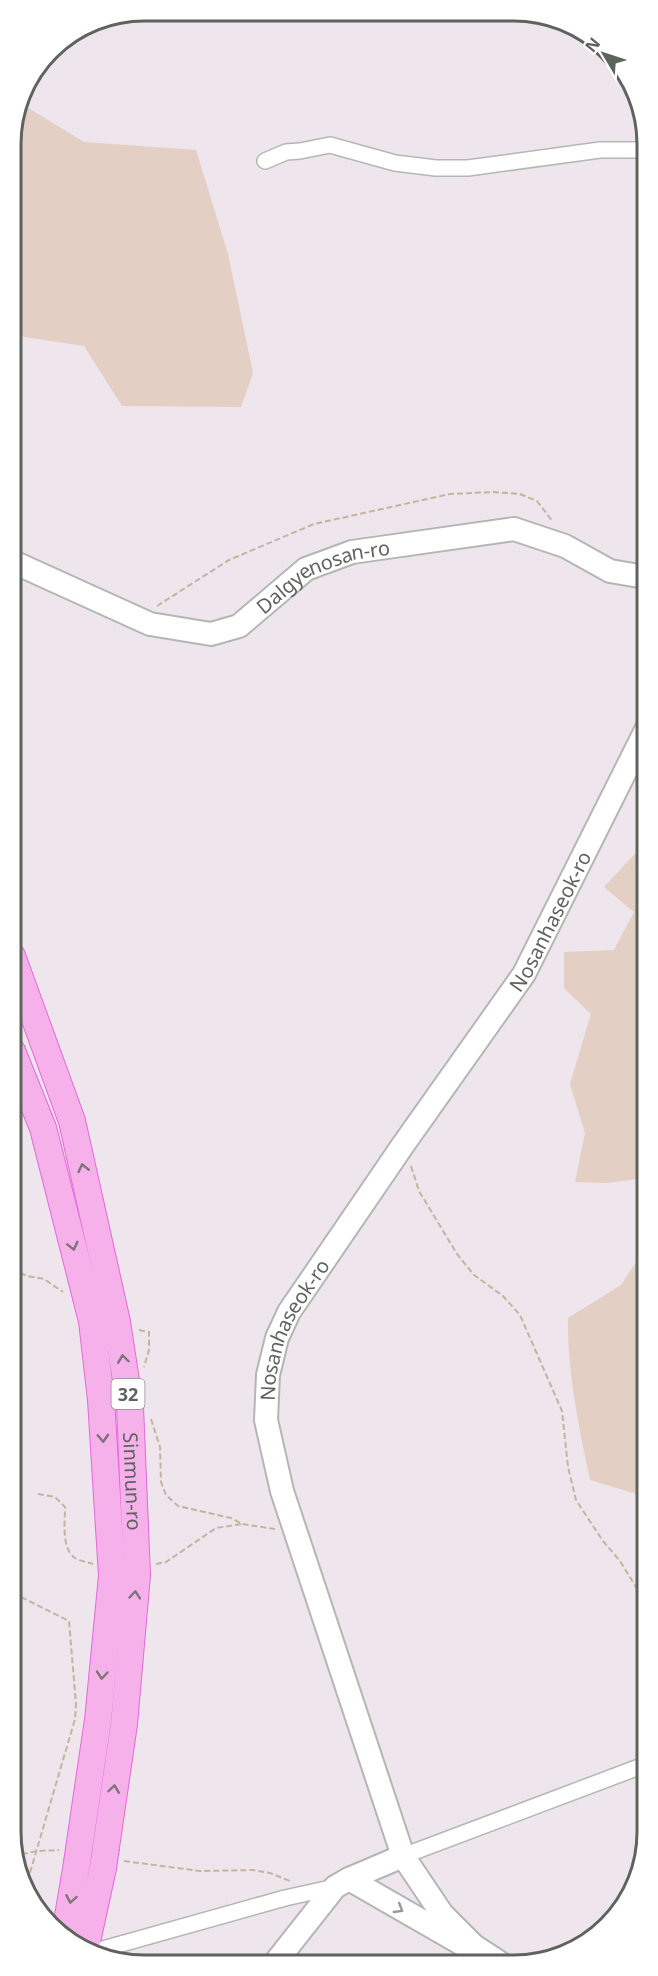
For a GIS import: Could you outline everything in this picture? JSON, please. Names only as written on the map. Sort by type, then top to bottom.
[{"type":"main road","name":"Sinmun-ro","points":[[21,981],[72,1121],[117,1322],[130,1407],[137,1575],[111,1859],[85,1939]]},
{"type":"main road","name":"Sinmun-ro","points":[[21,1073],[43,1128],[93,1321],[101,1400],[112,1576],[98,1720],[73,1852],[84,1938]]},
{"type":"street","points":[[265,161],[286,152],[330,145],[395,163],[436,168],[468,168],[600,150],[637,150]]},
{"type":"street","name":"Dalgyenosan-ro","points":[[21,566],[150,624],[211,633],[239,626],[306,569],[352,552],[514,528],[565,546],[610,571],[637,576]]},
{"type":"street","name":"Nosanhaseok-ro","points":[[487,1955],[474,1946],[442,1914],[404,1856],[282,1491],[266,1420],[268,1376],[277,1338],[289,1312],[524,974],[637,748]]},
{"type":"street","points":[[88,1941],[285,1898],[342,1883],[404,1856],[637,1768]]},
{"type":"street","points":[[282,1955],[342,1883]]},
{"type":"street","points":[[342,1883],[482,1955]]},
{"type":"path","points":[[403,1145],[419,1191],[457,1254],[474,1275],[502,1296],[520,1315],[562,1412],[568,1467],[576,1500],[637,1589]]},
{"type":"path","points":[[21,1273],[44,1279],[68,1296]]},
{"type":"path","points":[[137,1329],[149,1332],[149,1350],[143,1370]]},
{"type":"path","points":[[150,1414],[160,1447],[161,1482],[166,1496],[178,1506],[231,1518],[242,1524]]},
{"type":"path","points":[[38,1494],[55,1497],[65,1507],[65,1533],[69,1552],[76,1559],[95,1565]]},
{"type":"path","points":[[154,1565],[166,1562],[216,1528],[242,1524],[296,1532]]},
{"type":"path","points":[[21,1597],[69,1621],[76,1704],[75,1719],[30,1875]]},
{"type":"path","points":[[23,1854],[38,1851],[73,1852]]},
{"type":"path","points":[[111,1859],[200,1871],[252,1870],[270,1873],[310,1892]]},
{"type":"shaded area","points":[[27,107],[84,142],[196,150],[228,254],[253,373],[241,407],[122,406],[84,346],[21,337],[21,136]]},
{"type":"shaded area","points":[[637,852],[637,1179],[607,1183],[575,1182],[585,1133],[570,1084],[591,1014],[564,988],[564,952],[614,950],[634,912],[604,887]]},
{"type":"shaded area","points":[[637,1261],[637,1494],[590,1480],[578,1420],[568,1338],[568,1318],[621,1285]]}]
